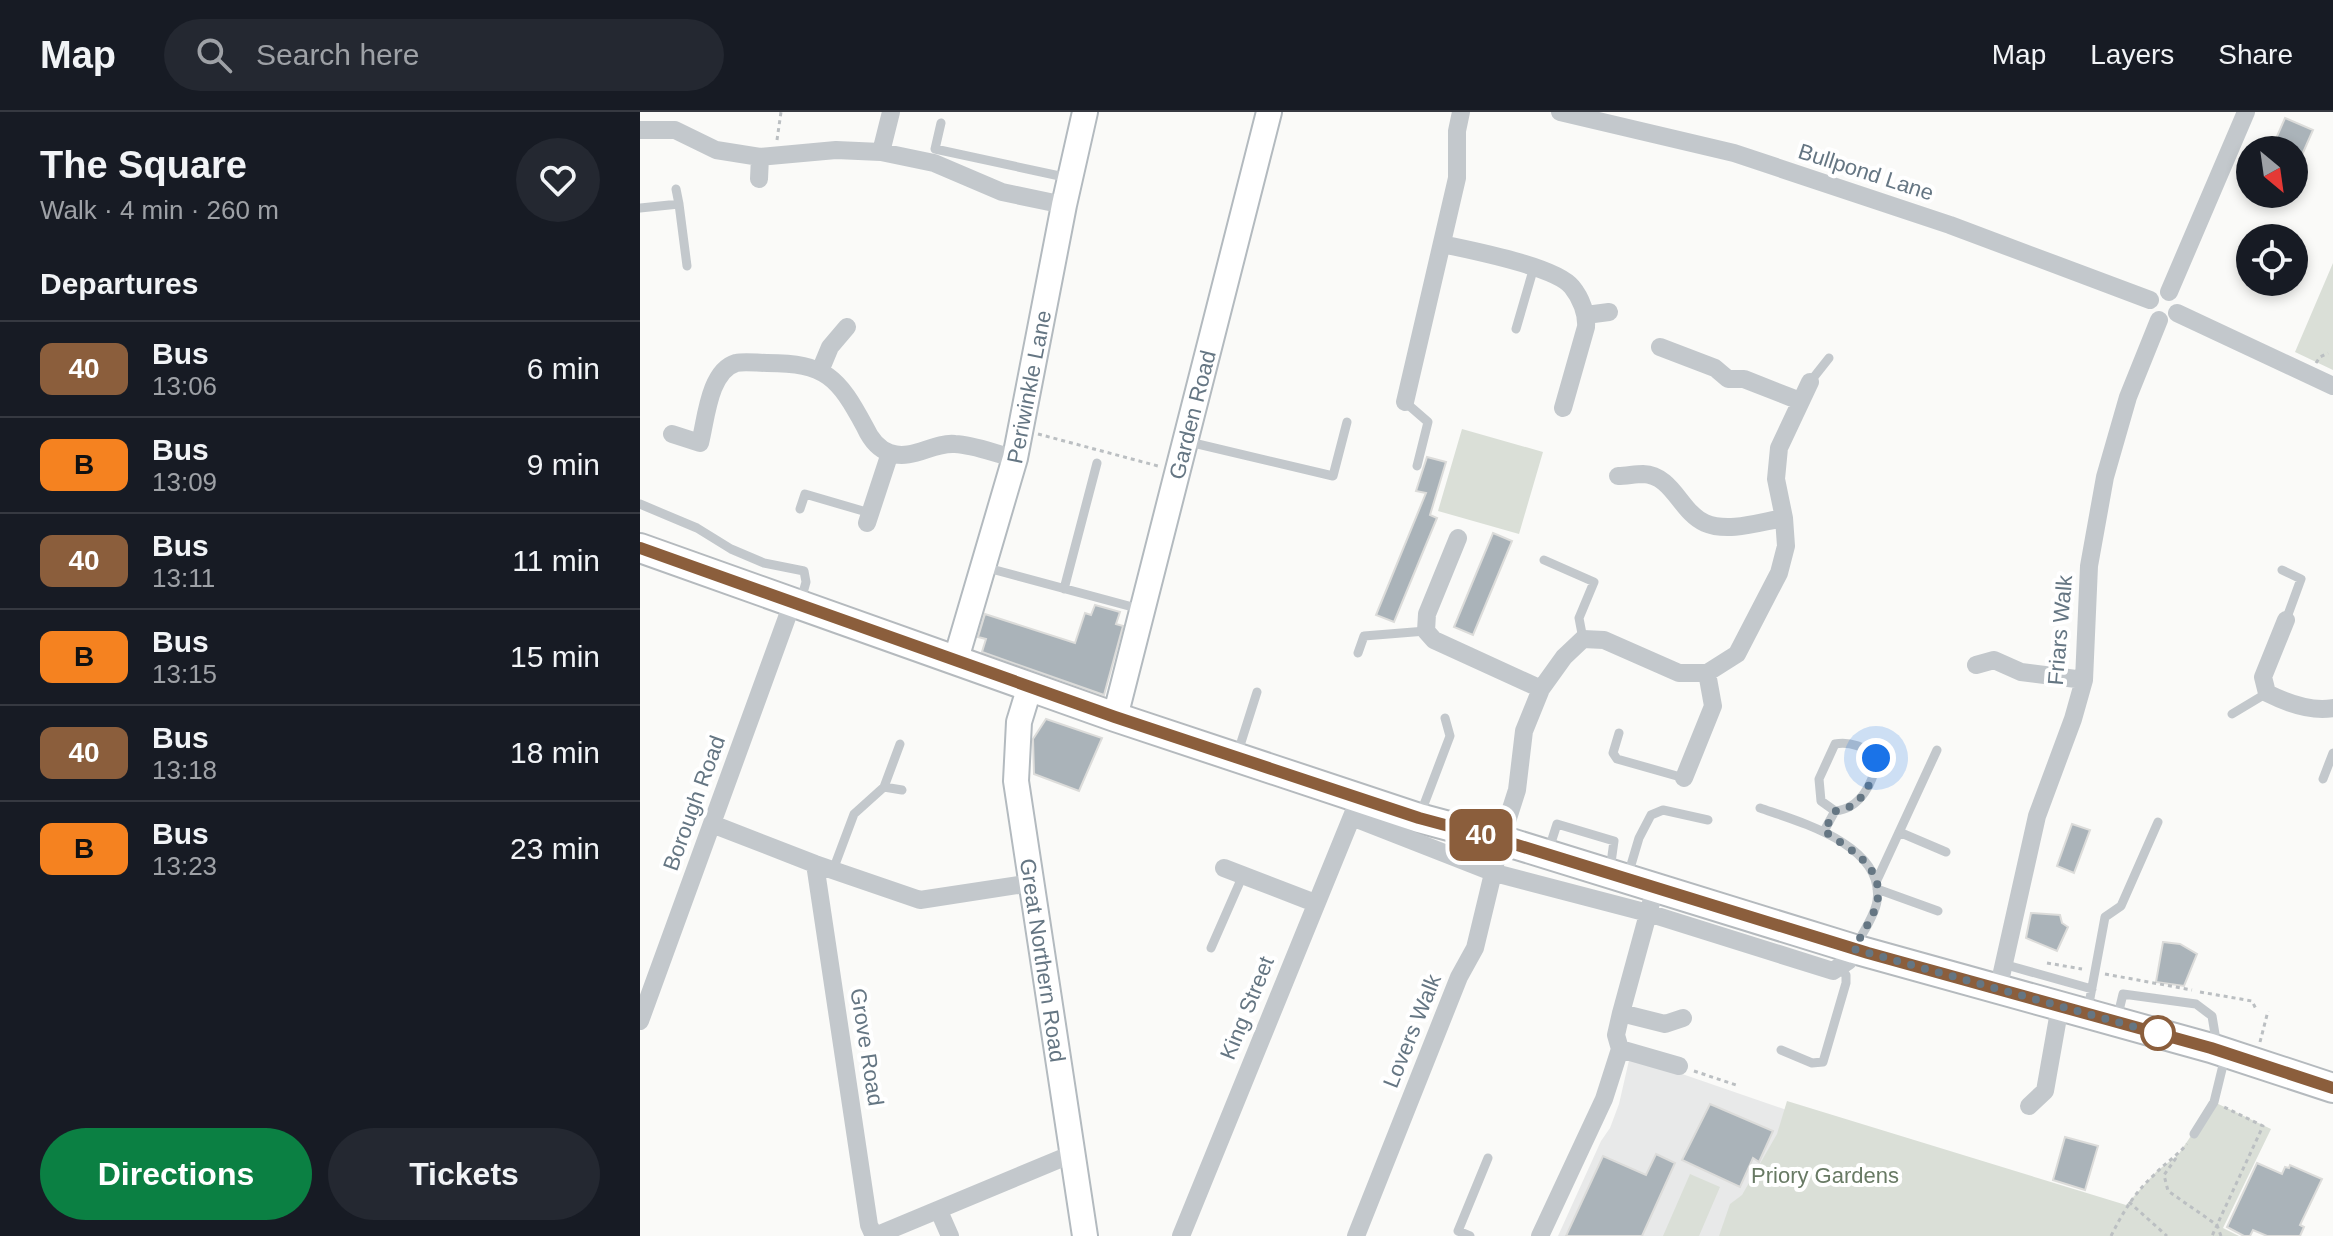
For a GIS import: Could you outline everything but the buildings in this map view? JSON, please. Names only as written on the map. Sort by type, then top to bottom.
[{"type":"main road","points":[[640,548],[1236,758],[1356,808],[1419,818],[1501,840],[1618,878],[1652,901],[1847,958],[2000,977],[2080,1003],[2116,1021],[2333,1088]]},
{"type":"street","points":[[881,152],[891,112]]},
{"type":"street","name":"Periwinkle Lane","points":[[956,659],[1015,458],[1069,178],[1085,112]]},
{"type":"street","name":"Garden Road","points":[[1115,717],[1269,112]]},
{"type":"street","points":[[1405,402],[1457,178],[1457,131],[1461,112]]},
{"type":"street","points":[[2169,292],[2246,112]]},
{"type":"street","name":"Bullpond Lane","points":[[1571,113],[1734,153],[1950,225],[2150,300]]},
{"type":"street","points":[[640,130],[675,130],[716,150],[767,157],[836,150],[881,152],[934,163],[1002,192],[1064,205]]},
{"type":"street","points":[[759,179],[767,157]]},
{"type":"street","points":[[1442,244],[1534,267],[1571,284],[1586,315],[1586,327],[1563,408]]},
{"type":"street","points":[[2158,292],[2169,292],[2177,298],[2177,313],[2170,320],[2159,320],[2151,313],[2150,300],[2158,292]]},
{"type":"street","points":[[1586,315],[1609,312]]},
{"type":"street","points":[[2177,313],[2333,386]]},
{"type":"street","name":"Friars Walk","points":[[2000,977],[2037,816],[2084,680],[2089,566],[2105,477],[2128,397],[2159,320]]},
{"type":"street","points":[[820,371],[830,347],[847,327]]},
{"type":"street","points":[[1660,347],[1715,368],[1728,379],[1744,379],[1800,401]]},
{"type":"street","points":[[672,434],[700,443],[715,385],[723,370],[737,362],[794,363],[831,377],[848,396],[872,441],[890,453],[910,454],[956,444],[1015,458]]},
{"type":"street","points":[[1583,639],[1604,640],[1679,673],[1707,673],[1737,654],[1779,573],[1786,546],[1776,479],[1779,448],[1810,382]]},
{"type":"street","points":[[869,518],[890,453]]},
{"type":"street","points":[[1618,476],[1646,474],[1666,482],[1685,508],[1704,523],[1727,527],[1784,518]]},
{"type":"street","points":[[1458,538],[1427,614],[1426,631],[1434,640],[1541,689]]},
{"type":"street","name":"Borough Road","points":[[640,1021],[796,603]]},
{"type":"street","points":[[2286,620],[2263,677],[2267,693],[2320,710],[2333,708]]},
{"type":"street","name":"Lovers Walk","points":[[1356,1236],[1459,977],[1475,948],[1501,840],[1517,790],[1524,731],[1541,689],[1564,657],[1583,639]]},
{"type":"street","points":[[1976,665],[1994,660],[2021,672],[2084,680]]},
{"type":"street","points":[[1684,778],[1713,706],[1707,673]]},
{"type":"street","name":"Great Northern Road","points":[[1030,686],[1019,722],[1016,781],[1085,1236]]},
{"type":"street","points":[[1356,808],[1495,873],[1652,901],[1616,1035],[1620,1049],[1604,1099],[1540,1236]]},
{"type":"street","name":"King Street","points":[[1181,1236],[1356,808]]},
{"type":"street","points":[[712,824],[920,900],[1031,883]]},
{"type":"street","name":"Grove Road","points":[[824,867],[869,1225],[875,1236]]},
{"type":"street","points":[[1224,868],[1315,903]]},
{"type":"street","points":[[2029,1106],[2045,1091],[2080,1003]]},
{"type":"street","points":[[1621,1013],[1665,1024],[1683,1018]]},
{"type":"street","points":[[1620,1049],[1679,1066]]},
{"type":"street","points":[[875,1236],[1072,1154]]},
{"type":"street","points":[[939,1211],[950,1236]]},
{"type":"lane","points":[[941,123],[935,149],[1069,178]]},
{"type":"lane","points":[[676,189],[687,266]]},
{"type":"lane","points":[[640,208],[679,204]]},
{"type":"lane","points":[[1516,329],[1534,267]]},
{"type":"lane","points":[[1810,382],[1829,358]]},
{"type":"lane","points":[[1405,402],[1428,422],[1417,466]]},
{"type":"lane","points":[[1185,441],[1333,476],[1347,422]]},
{"type":"lane","points":[[1064,589],[1097,463]]},
{"type":"lane","points":[[800,509],[805,494],[869,518]]},
{"type":"lane","points":[[640,504],[697,528],[731,549],[764,563],[804,571],[806,582],[796,603]]},
{"type":"lane","points":[[1544,560],[1594,582],[1579,618],[1583,639]]},
{"type":"lane","points":[[982,567],[1143,609]]},
{"type":"lane","points":[[2282,570],[2301,579],[2286,620]]},
{"type":"lane","points":[[1358,653],[1364,636],[1426,631]]},
{"type":"lane","points":[[1236,758],[1257,692]]},
{"type":"lane","points":[[2232,714],[2267,693]]},
{"type":"lane","points":[[1419,818],[1450,736],[1445,718]]},
{"type":"lane","points":[[1619,733],[1613,753],[1617,759],[1684,778]]},
{"type":"lane","points":[[1824,831],[1835,811],[1854,806],[1862,797],[1876,768],[1873,754],[1846,742],[1835,744],[1819,779],[1821,801],[1835,811]]},
{"type":"lane","points":[[824,867],[854,814],[884,787],[900,744]]},
{"type":"lane","points":[[1877,885],[1937,750]]},
{"type":"lane","points":[[2323,779],[2333,753]]},
{"type":"lane","points":[[884,787],[902,790]]},
{"type":"lane","points":[[1760,808],[1824,831],[1852,849],[1872,869],[1877,885],[1877,904],[1847,958],[1846,983],[1823,1062],[1812,1063],[1781,1050]]},
{"type":"lane","points":[[1618,878],[1651,815],[1663,810],[1708,820]]},
{"type":"lane","points":[[2080,1003],[2095,972],[2105,917],[2121,906],[2158,822]]},
{"type":"lane","points":[[1899,832],[1946,852]]},
{"type":"lane","points":[[1211,948],[1243,875]]},
{"type":"lane","points":[[1877,885],[1938,911]]},
{"type":"lane","points":[[2116,1021],[2123,994],[2196,1004],[2212,1016],[2219,1051],[2214,1102],[2194,1134]]},
{"type":"lane","points":[[1470,1236],[1458,1231],[1488,1158]]},
{"type":"path","points":[[767,157],[781,112]]},
{"type":"path","points":[[2315,365],[2320,357],[2328,353]]},
{"type":"path","points":[[2041,962],[2252,1001],[2256,1009]]},
{"type":"path","points":[[2258,1047],[2268,1011]]},
{"type":"path","points":[[1679,1066],[1736,1085]]},
{"type":"path","points":[[2212,1236],[2263,1126],[2214,1102]]},
{"type":"path","points":[[2194,1134],[2164,1175],[2168,1191],[2217,1225],[2221,1236]]},
{"type":"path","points":[[2111,1236],[2129,1202],[2157,1171],[2178,1155]]},
{"type":"path","points":[[2129,1202],[2167,1236]]},
{"type":"shaded area","points":[[1630,1056],[1833,1126],[1941,1236],[1558,1236],[1601,1141],[1610,1128]]},
{"type":"green space","points":[[2333,263],[2333,370],[2295,352]]},
{"type":"green space","points":[[1462,429],[1543,452],[1519,534],[1438,511]]},
{"type":"green space","name":"Priory Gardens","points":[[1787,1101],[2126,1205],[2157,1171],[2178,1155],[2214,1102],[2271,1129],[2223,1228],[2239,1236],[1719,1236],[1730,1204],[1742,1195],[1777,1134]]},
{"type":"green space","points":[[1690,1174],[1720,1187],[1699,1236],[1663,1236]]},
{"type":"bus line","name":"40","points":[[640,548],[1115,717],[1419,818],[1501,840],[1868,953],[2211,1048],[2333,1088]]},
{"type":"route","points":[[1876,758],[1876,768],[1862,797],[1854,806],[1835,811],[1824,831],[1852,849],[1872,869],[1877,880],[1877,904],[1854,949],[2164,1035],[2158,1033]]}]
